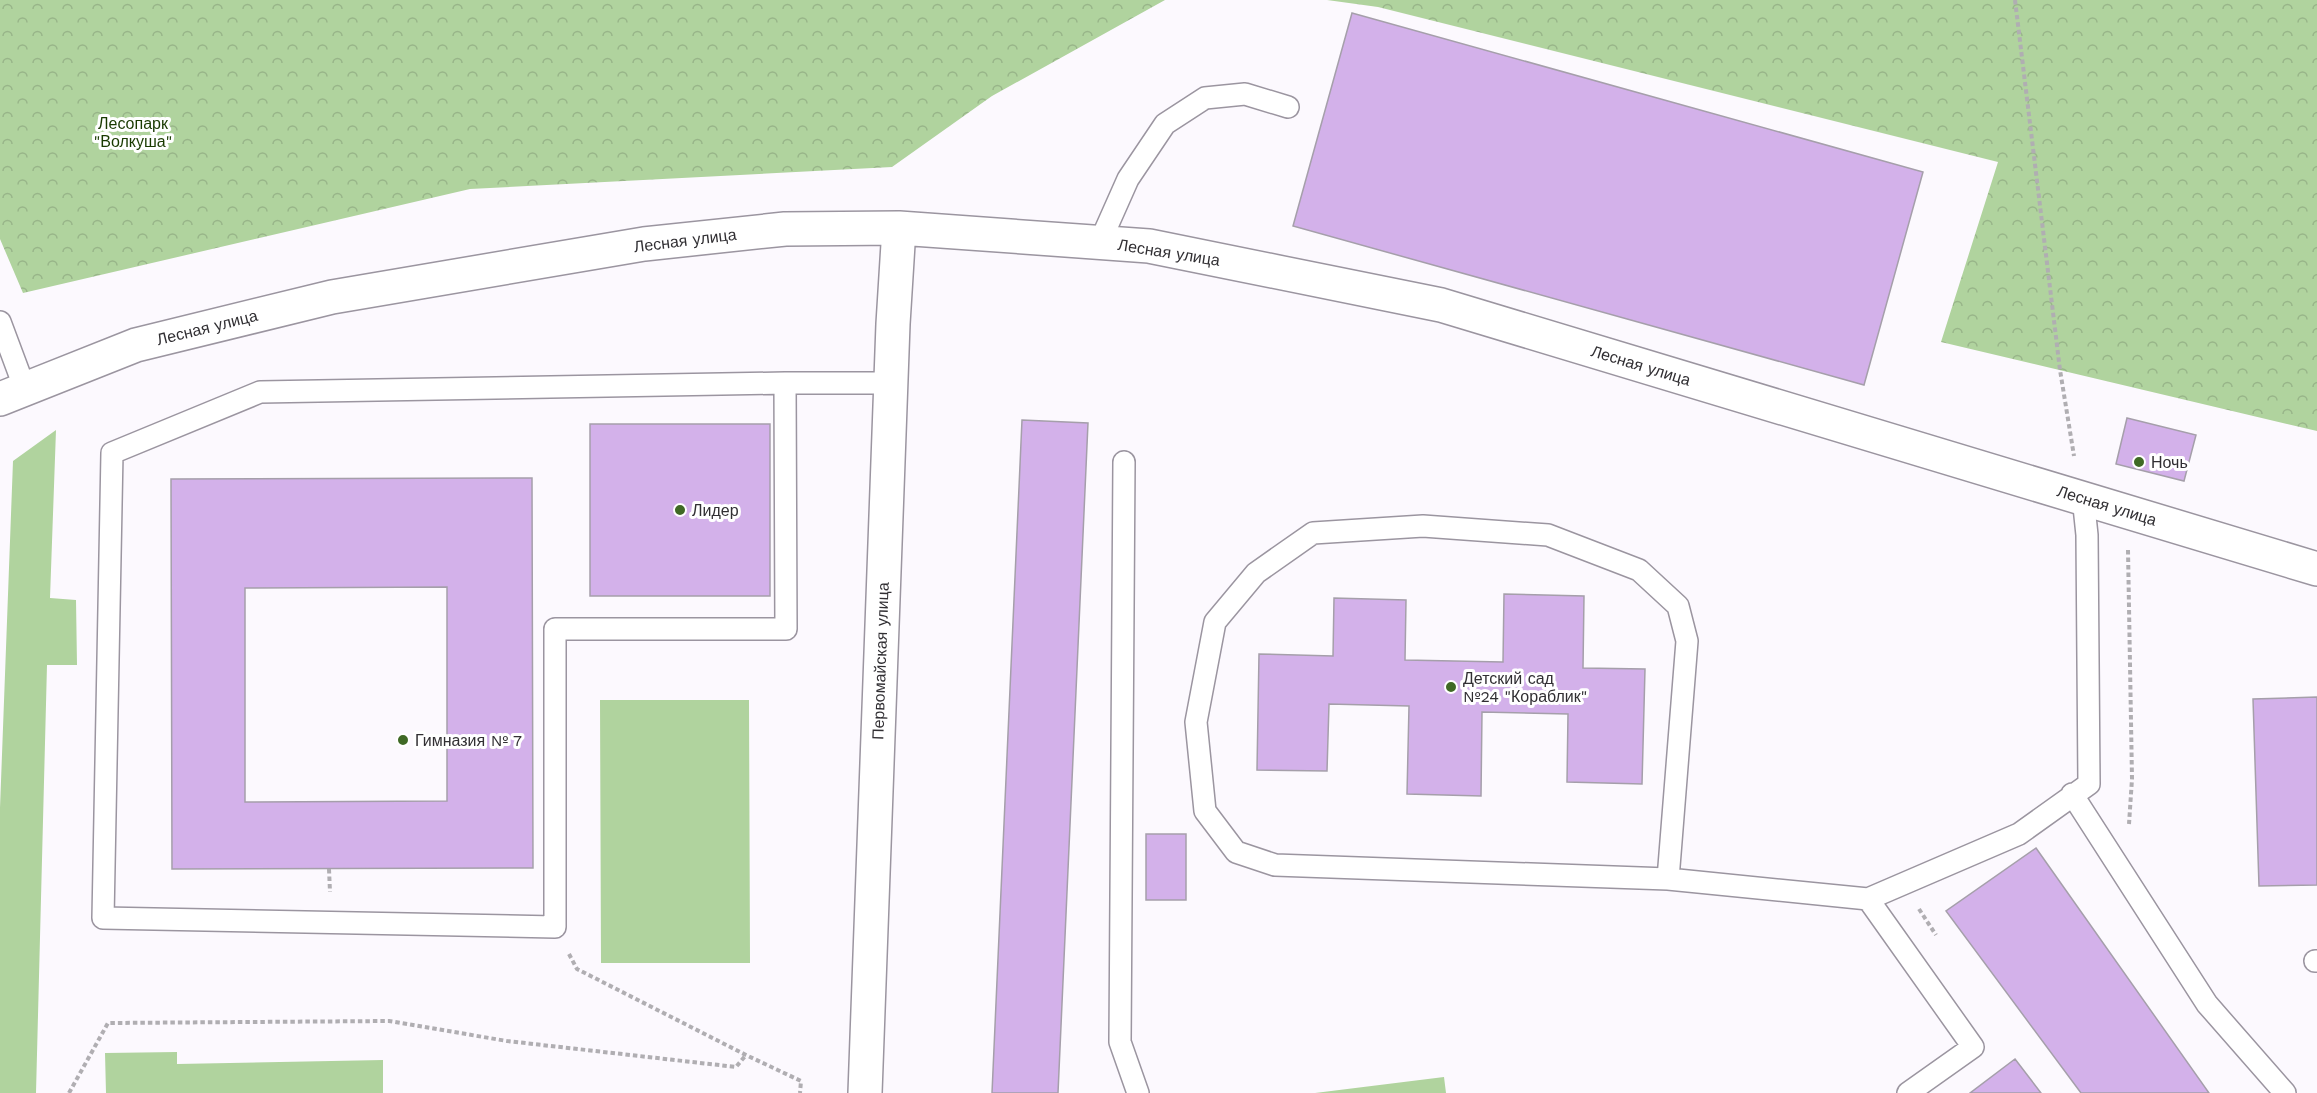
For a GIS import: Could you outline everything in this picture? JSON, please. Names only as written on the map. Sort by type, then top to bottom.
[{"type":"street","name":"Лесная улица","points":[[13,394],[136,345],[332,297],[644,244],[785,229],[899,228],[1100,242],[1149,246],[1441,305],[2317,569]]},
{"type":"street","name":"Первомайская улица","points":[[865,1093],[891,383],[899,228]]},
{"type":"lane","points":[[1100,242],[1128,179],[1165,124],[1205,98],[1245,94],[1288,107]]},
{"type":"lane","points":[[0,322],[13,394]]},
{"type":"lane","points":[[785,383],[786,629],[555,629],[555,927],[103,918],[112,453],[260,392],[785,383],[891,383]]},
{"type":"lane","points":[[1124,462],[1120,1042],[1138,1093]]},
{"type":"lane","points":[[1668,879],[1687,641],[1678,606],[1639,570],[1548,535],[1423,526],[1313,533],[1256,573],[1215,622],[1196,722],[1205,811],[1236,852],[1275,865],[1668,879],[1868,899],[2019,834],[2077,802],[2089,784],[2087,535],[2083,497]]},
{"type":"lane","points":[[2077,802],[2207,1004],[2285,1093]]},
{"type":"lane","points":[[1868,899],[1973,1047],[1908,1093]]},
{"type":"path","points":[[2015,0],[2060,370],[2074,456]]},
{"type":"path","points":[[2087,535],[2128,543],[2132,779],[2128,833]]},
{"type":"path","points":[[2077,802],[2132,779]]},
{"type":"path","points":[[1929,903],[1919,909],[1938,939]]},
{"type":"path","points":[[555,927],[577,969],[801,1081],[800,1093]]},
{"type":"path","points":[[69,1093],[108,1023],[389,1021],[507,1041],[736,1067],[746,1055]]},
{"type":"green space","name":"Лесопарк \"Волкуша\"","points":[[0,0],[1165,0],[992,96],[892,167],[470,189],[23,293],[0,239]]},
{"type":"green space","points":[[1327,0],[2317,0],[2317,431],[1941,342],[1998,162],[1378,7]]},
{"type":"green space","points":[[56,430],[50,598],[76,600],[77,665],[47,665],[36,1093],[0,1093],[0,808],[13,461]]},
{"type":"green space","points":[[600,700],[749,700],[750,963],[601,963]]},
{"type":"green space","points":[[177,1052],[177,1064],[383,1060],[383,1093],[106,1093],[105,1053]]},
{"type":"green space","points":[[1444,1077],[1446,1093],[1315,1093]]},
{"type":"building","points":[[1352,13],[1923,172],[1864,385],[1293,226]]},
{"type":"building","points":[[2127,418],[2196,435],[2184,481],[2116,464]]},
{"type":"building","points":[[1022,420],[1088,423],[1058,1093],[992,1093]]},
{"type":"building","name":"Лидер","points":[[590,424],[770,424],[770,596],[590,596]]},
{"type":"building","points":[[532,478],[533,868],[172,869],[171,479]],"holes":[[[447,587],[447,801],[245,802],[245,588]]]},
{"type":"building","name":"Детский сад №24 \"Кораблик\"","points":[[1504,594],[1584,596],[1583,668],[1645,669],[1642,784],[1567,782],[1568,714],[1482,712],[1481,796],[1407,794],[1409,706],[1329,704],[1327,771],[1257,770],[1259,654],[1333,656],[1334,598],[1406,600],[1405,660],[1503,662]]},
{"type":"building","points":[[2317,697],[2317,885],[2259,886],[2253,699]]},
{"type":"building","points":[[1146,834],[1186,834],[1186,900],[1146,900]]},
{"type":"building","points":[[2036,848],[2209,1093],[2081,1093],[1946,911]]},
{"type":"building","points":[[2015,1059],[2041,1093],[1970,1093]]},
{"type":"place","name":"Ночь","points":[[2139,462]]},
{"type":"place","name":"Лидер","points":[[680,510]]},
{"type":"place","name":"Детский сад №24 \"Кораблик\"","points":[[1451,687]]},
{"type":"place","name":"Гимназия № 7","points":[[403,740]]}]
